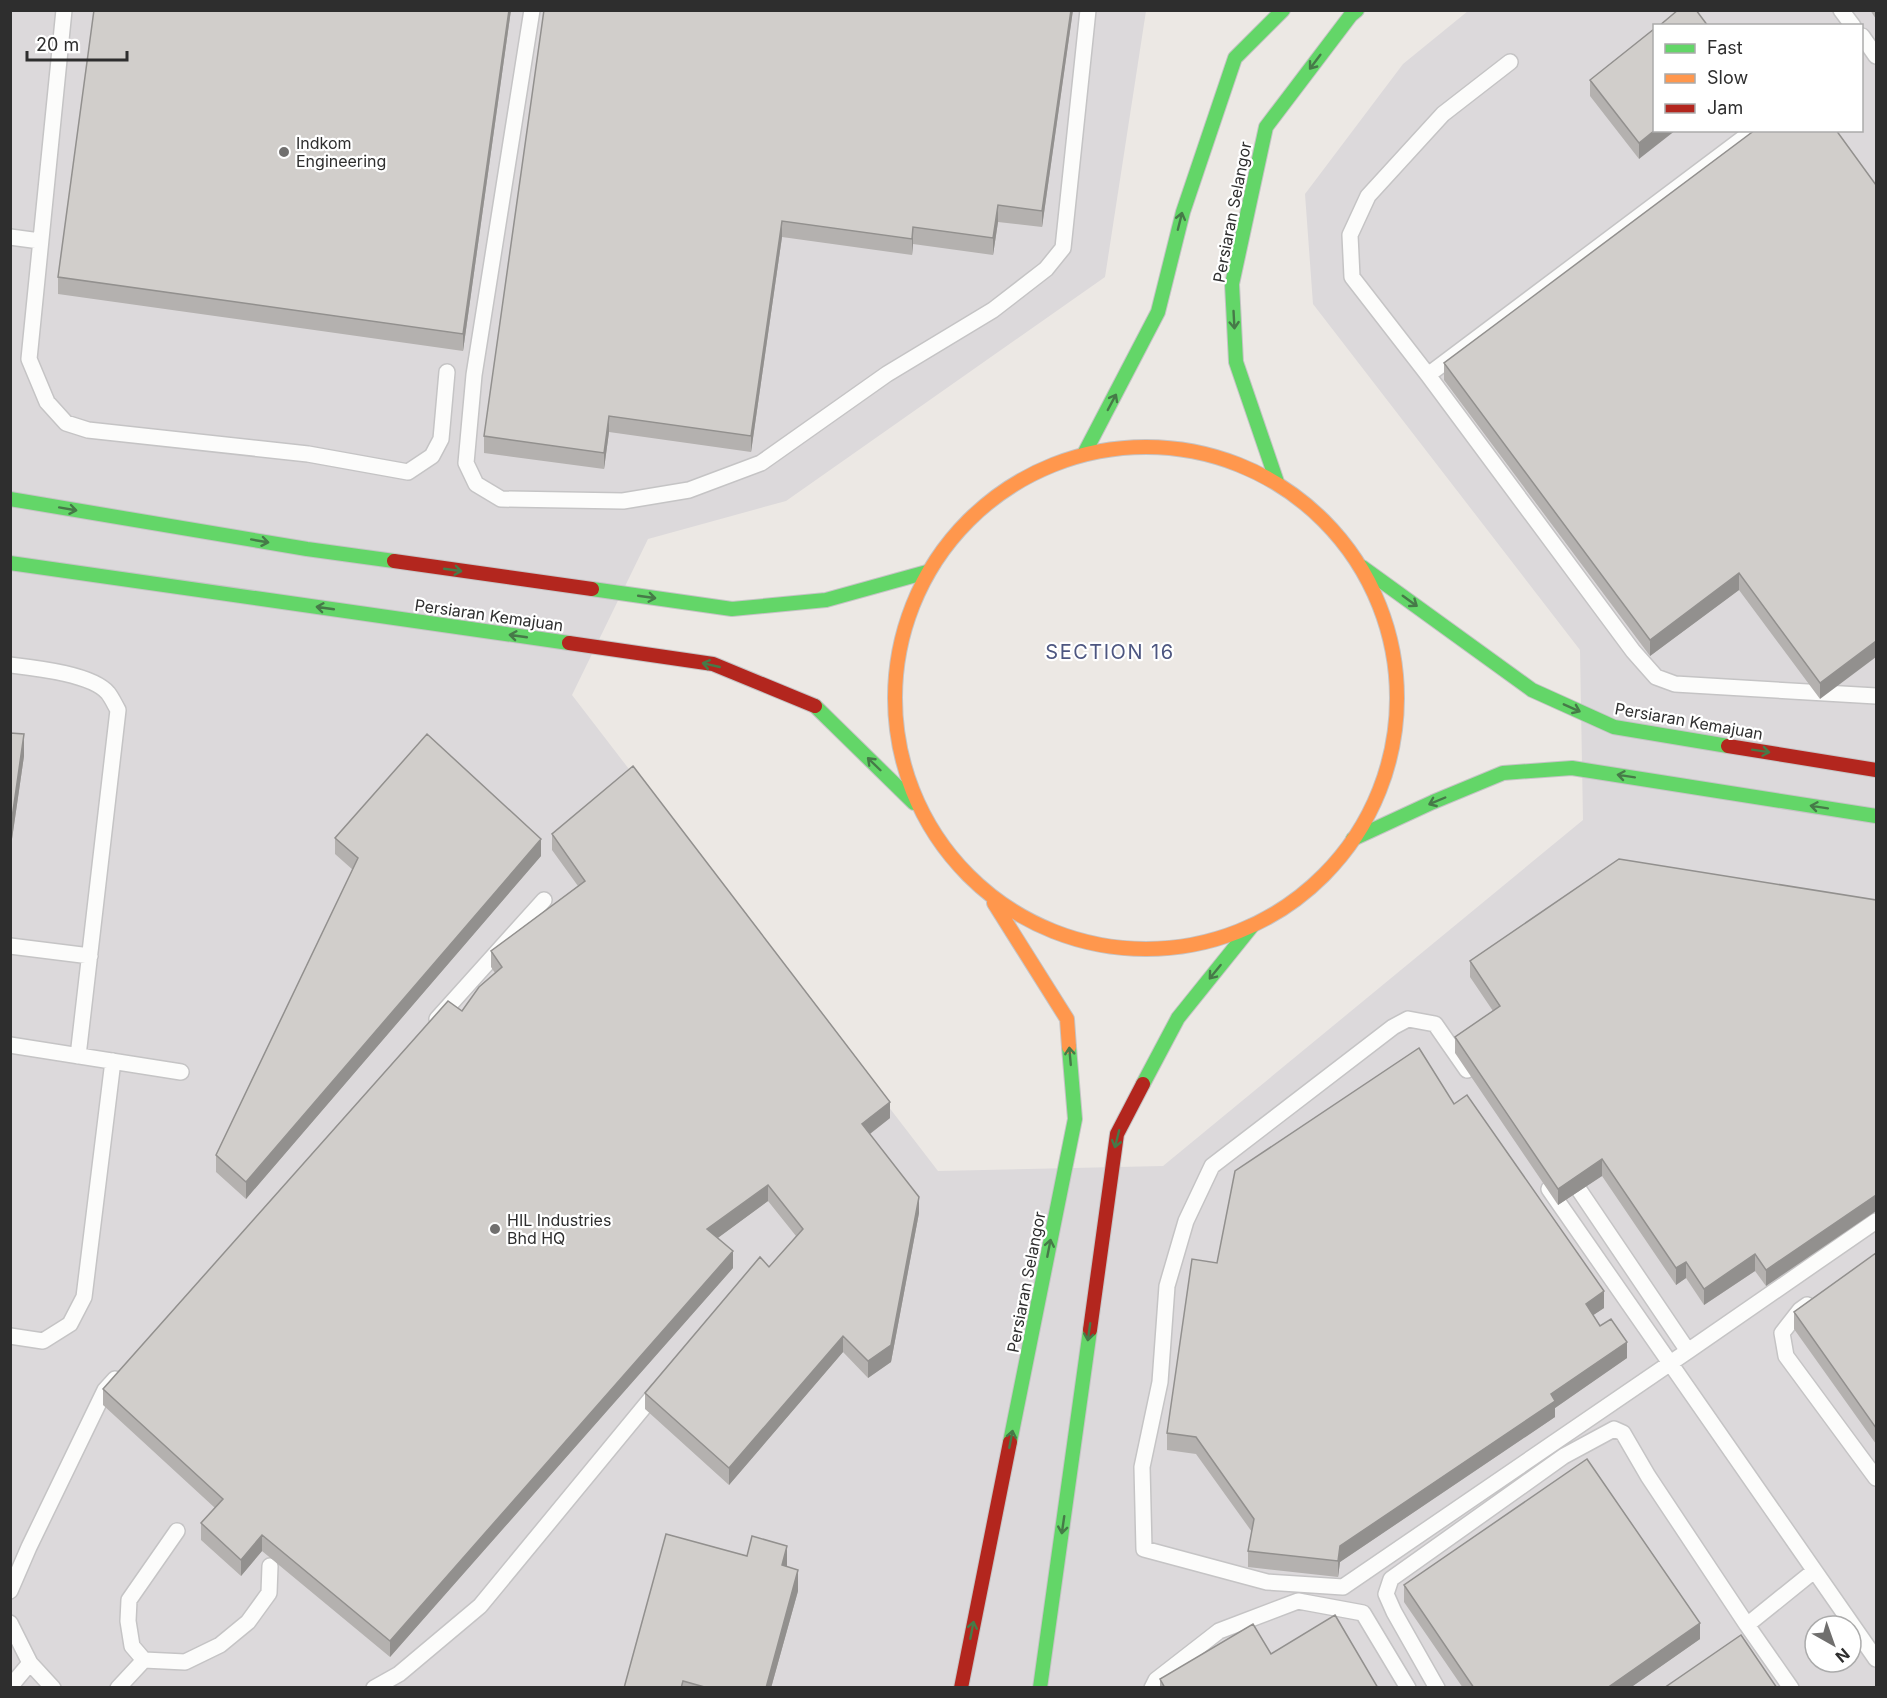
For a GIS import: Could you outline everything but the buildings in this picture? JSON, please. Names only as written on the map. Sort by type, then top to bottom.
[{"type":"main road","points":[[1084,454],[1158,312],[1183,212],[1235,58],[1283,10]]},
{"type":"main road","name":"Persiaran Selangor","points":[[1277,482],[1236,362],[1232,284],[1266,127],[1357,10]]},
{"type":"main road","points":[[1150,445],[1216,455],[1277,482],[1325,519],[1362,567],[1390,633],[1398,704],[1386,775],[1353,839],[1308,890],[1252,926],[1186,946],[1118,949],[1052,933],[992,899],[948,857],[916,804],[894,728],[898,648],[927,572],[968,519],[1021,478],[1084,454],[1150,445]]},
{"type":"main road","points":[[10,499],[308,549],[732,609],[826,600],[927,572]]},
{"type":"main road","name":"Persiaran Kemajuan","points":[[10,562],[713,664],[812,703],[916,804]]},
{"type":"main road","name":"Persiaran Kemajuan","points":[[1362,567],[1532,690],[1614,727],[1876,770]]},
{"type":"main road","points":[[1353,839],[1503,773],[1572,768],[1876,816]]},
{"type":"main road","name":"Persiaran Selangor","points":[[961,1688],[1075,1119],[1067,1019],[992,899]]},
{"type":"main road","points":[[1041,1688],[1117,1134],[1178,1018],[1252,926]]},
{"type":"lane","points":[[63,10],[29,359],[47,402],[66,423],[88,430],[308,454],[408,472],[432,456],[441,439],[447,372]]},
{"type":"lane","points":[[532,10],[474,375],[466,463],[476,484],[501,499],[623,501],[689,490],[760,463],[887,374],[993,310],[1046,269],[1063,248],[1088,10]]},
{"type":"lane","points":[[1841,10],[1852,24]]},
{"type":"lane","points":[[1863,37],[1876,56]]},
{"type":"lane","points":[[1510,62],[1443,114],[1368,196],[1350,235],[1352,277],[1428,375],[1633,651],[1656,677],[1675,684],[1876,696]]},
{"type":"lane","points":[[1428,375],[1751,132]]},
{"type":"lane","points":[[10,237],[40,241]]},
{"type":"lane","points":[[10,665],[58,672],[96,685],[108,693],[118,710],[78,1056]]},
{"type":"lane","points":[[427,1030],[544,900]]},
{"type":"lane","points":[[10,946],[90,956]]},
{"type":"lane","points":[[1475,1082],[1435,1024],[1408,1019],[1393,1027],[1339,1067],[1212,1166],[1186,1221],[1167,1286],[1160,1382],[1142,1467],[1144,1549],[1267,1582],[1343,1587],[1876,1221]]},
{"type":"lane","points":[[10,1045],[182,1072]]},
{"type":"lane","points":[[10,1336],[43,1341],[70,1324],[84,1297],[113,1061]]},
{"type":"lane","points":[[1558,1158],[1688,1351]]},
{"type":"lane","points":[[1542,1179],[1876,1659]]},
{"type":"lane","points":[[1819,1295],[1800,1310],[1782,1333],[1786,1356],[1876,1478]]},
{"type":"lane","points":[[10,1591],[105,1390],[129,1363]]},
{"type":"lane","points":[[374,1688],[399,1674],[480,1606],[665,1381]]},
{"type":"lane","points":[[1437,1688],[1386,1594],[1391,1579],[1564,1456],[1614,1429],[1623,1433],[1648,1476],[1791,1688]]},
{"type":"lane","points":[[177,1531],[129,1600],[128,1621],[132,1646],[144,1660],[185,1662],[220,1645],[248,1622],[269,1593],[270,1566]]},
{"type":"lane","points":[[1747,1625],[1814,1571]]},
{"type":"lane","points":[[1152,1688],[1156,1680],[1219,1630],[1298,1602],[1363,1613],[1408,1688]]},
{"type":"lane","points":[[10,1623],[30,1663],[53,1688]]},
{"type":"lane","points":[[118,1688],[144,1660]]},
{"type":"lane","points":[[10,1687],[30,1663]]},
{"type":"shaded area","points":[[11,11],[1146,11],[1105,277],[786,501],[648,539],[572,695],[938,1171],[1163,1166],[1583,820],[1580,650],[1313,304],[1305,194],[1403,64],[1468,11],[1876,11],[1876,1687],[11,1688]]},
{"type":"traffic: fast","points":[[1084,454],[1158,312],[1183,212],[1235,58],[1283,10]]},
{"type":"traffic: fast","points":[[1277,482],[1236,362],[1232,284],[1266,127],[1357,10]]},
{"type":"traffic: fast","points":[[10,499],[307,549],[394,561]]},
{"type":"traffic: fast","points":[[10,563],[569,643]]},
{"type":"traffic: fast","points":[[1362,567],[1532,690],[1614,727],[1728,746]]},
{"type":"traffic: fast","points":[[592,589],[732,609],[826,600],[927,572]]},
{"type":"traffic: fast","points":[[815,706],[914,803]]},
{"type":"traffic: fast","points":[[1353,839],[1503,773],[1572,768],[1876,816]]},
{"type":"traffic: fast","points":[[1143,1084],[1178,1018],[1252,926]]},
{"type":"traffic: fast","points":[[1010,1442],[1075,1119],[1069,1047]]},
{"type":"traffic: fast","points":[[1040,1688],[1090,1330]]},
{"type":"traffic: slow","points":[[1146,447],[1195,452],[1242,466],[1285,489],[1323,521],[1355,559],[1378,602],[1392,649],[1397,698],[1392,747],[1378,794],[1355,837],[1323,875],[1285,907],[1242,930],[1195,944],[1146,949],[1097,944],[1050,930],[1007,907],[969,875],[937,837],[914,794],[900,747],[895,698],[900,649],[914,602],[937,559],[969,521],[1007,489],[1050,466],[1097,452],[1146,447]]},
{"type":"traffic: slow","points":[[994,903],[1067,1019],[1069,1047]]},
{"type":"traffic: jam","points":[[394,561],[592,589]]},
{"type":"traffic: jam","points":[[569,643],[713,664],[815,706]]},
{"type":"traffic: jam","points":[[1728,746],[1876,770]]},
{"type":"traffic: jam","points":[[1090,1330],[1117,1134],[1143,1084]]},
{"type":"traffic: jam","points":[[961,1688],[1010,1442]]},
{"type":"place","name":"Indkom Engineering","points":[[284,152]]},
{"type":"place","name":"HIL Industries Bhd HQ","points":[[495,1229]]},
{"type":"district","name":"SECTION 16","points":[[1110,652]]}]
